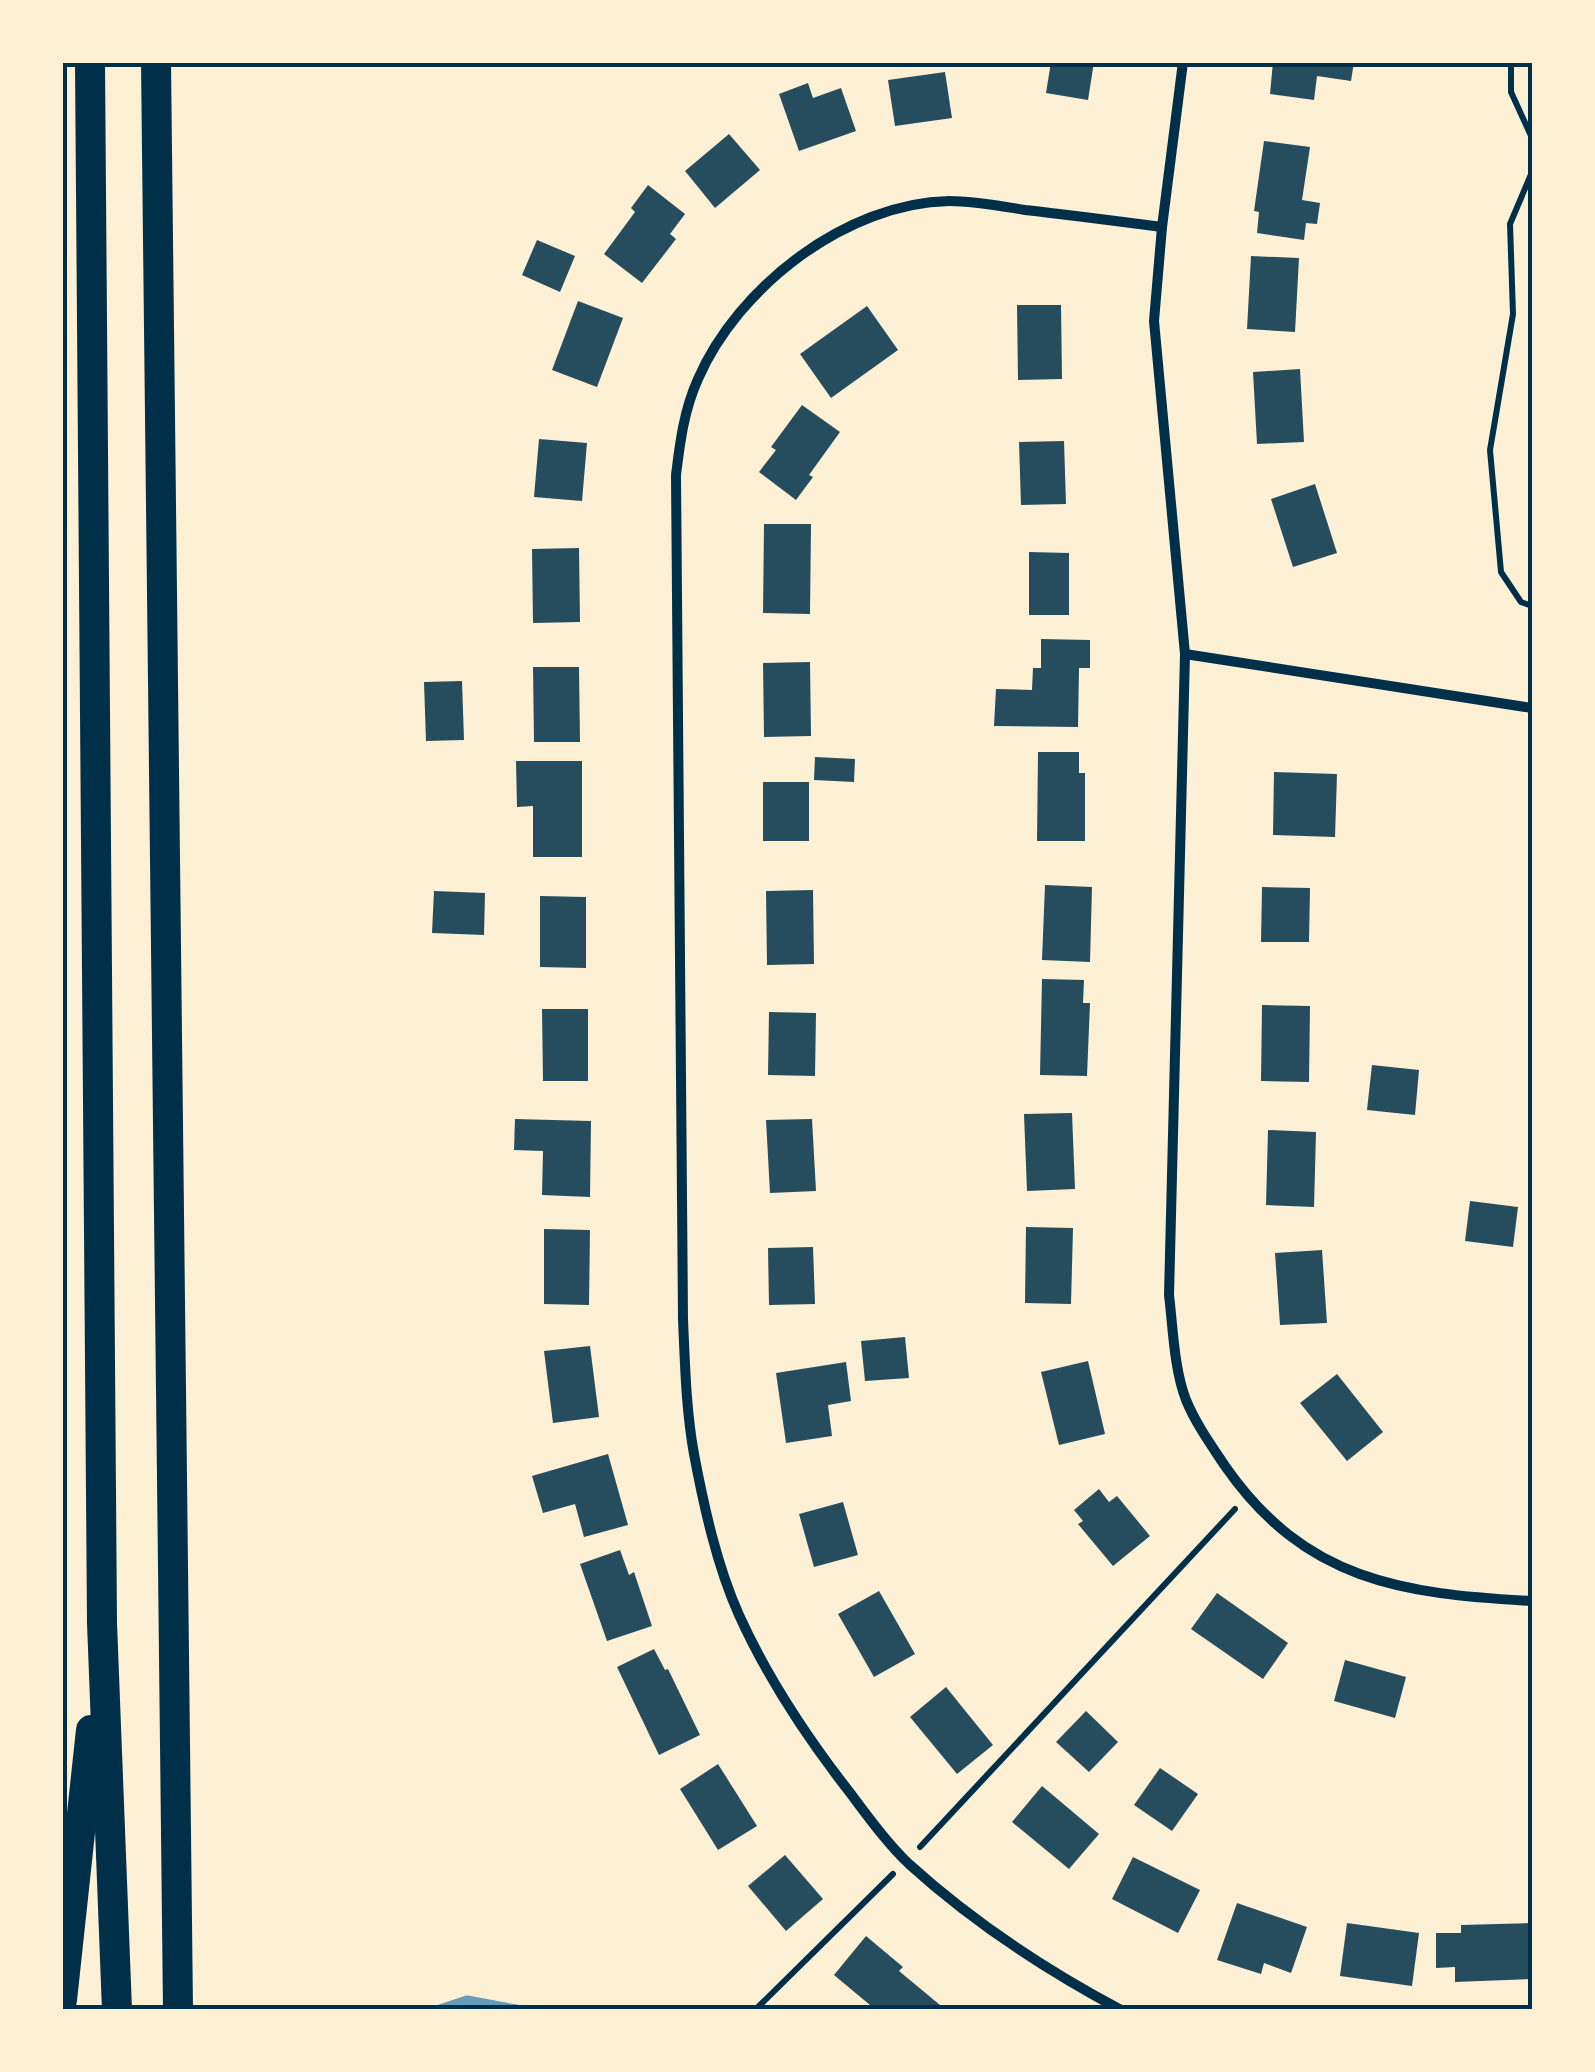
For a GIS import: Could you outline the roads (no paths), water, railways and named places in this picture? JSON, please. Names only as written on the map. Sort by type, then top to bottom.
[{"type":"highway","points":[[90,62],[102,1623],[118,2010]]},
{"type":"highway","points":[[156,62],[178,2010]]},
{"type":"highway","points":[[62,2000],[102,1623]]},
{"type":"street","points":[[1184,62],[1154,322],[1184,654],[1169,1295],[1186,1398],[1208,1442],[1246,1496],[1298,1542],[1345,1570],[1398,1587],[1466,1598],[1532,1601]]},
{"type":"street","points":[[1121,2010],[1051,1973],[982,1925],[907,1862],[828,1765],[783,1698],[738,1612],[720,1560],[694,1454],[687,1404],[680,1084],[676,476],[682,428],[696,381],[725,330],[782,271],[864,220],[904,208],[948,202],[1162,227]]},
{"type":"street","points":[[1184,654],[1532,708]]},
{"type":"waterway","points":[[440,2010],[467,2001],[516,2010]]}]
